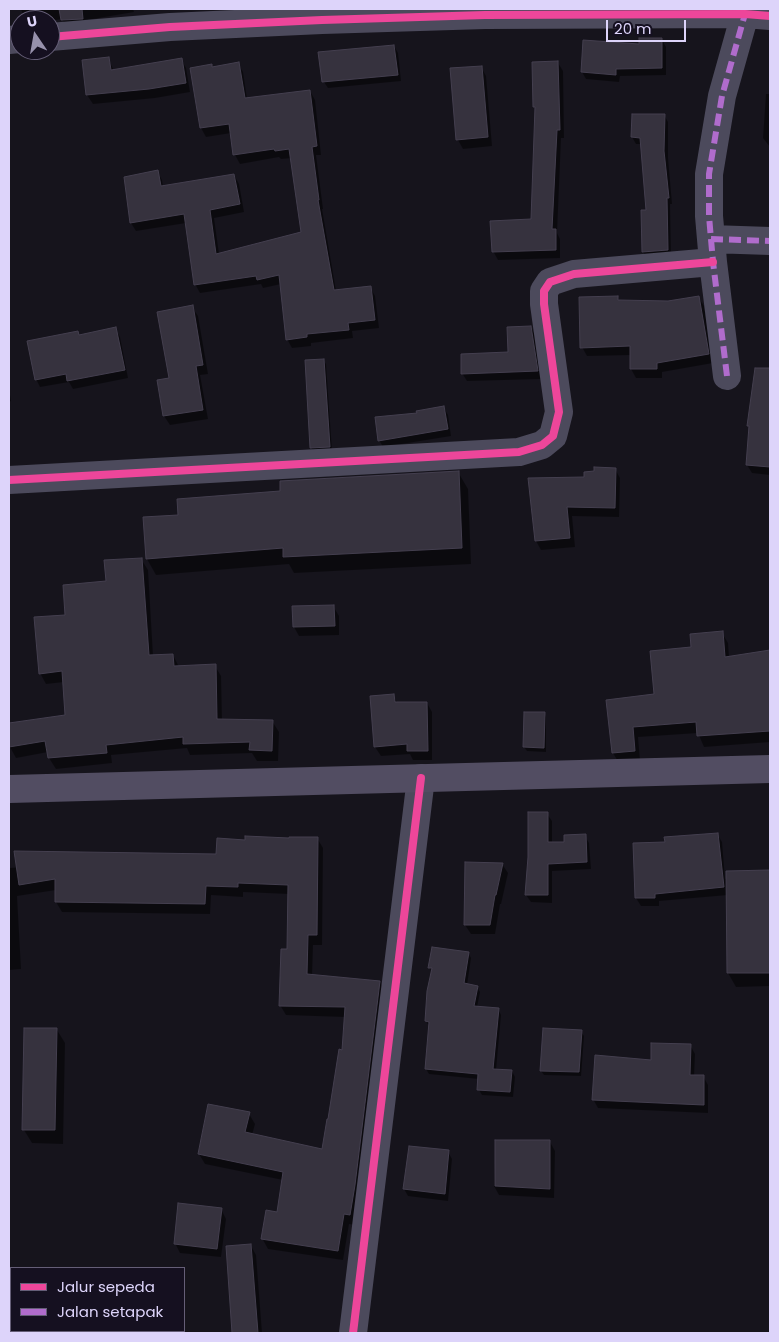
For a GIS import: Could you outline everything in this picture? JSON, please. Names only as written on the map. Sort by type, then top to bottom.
[{"type":"main road","points":[[9,789],[770,769]]},
{"type":"street","points":[[60,36],[170,27],[485,15],[758,15],[722,96],[709,174],[712,250],[727,376]]},
{"type":"street","points":[[9,480],[519,452],[542,445],[553,436],[559,412],[544,304],[544,291],[550,282],[574,274],[770,241]]},
{"type":"street","points":[[353,1333],[421,778]]},
{"type":"building","points":[[82,9],[83,19],[61,20],[59,10]]},
{"type":"building","points":[[639,38],[662,38],[662,68],[616,69],[616,75],[581,72],[583,40],[639,44]]},
{"type":"building","points":[[394,45],[398,75],[322,82],[318,52]]},
{"type":"building","points":[[109,57],[111,70],[182,58],[186,83],[149,89],[86,95],[82,60]]},
{"type":"building","points":[[558,61],[560,130],[557,130],[552,229],[556,229],[556,250],[492,252],[490,221],[531,219],[535,107],[533,107],[532,62]]},
{"type":"building","points":[[239,62],[245,98],[310,90],[317,146],[312,147],[318,200],[334,290],[371,286],[375,320],[348,323],[349,330],[307,334],[307,337],[286,340],[279,275],[257,280],[256,276],[194,285],[184,214],[130,223],[124,177],[158,170],[161,186],[234,174],[240,204],[210,210],[216,254],[301,232],[289,149],[275,151],[274,149],[233,155],[229,124],[200,128],[190,68],[212,64],[212,67]]},
{"type":"building","points":[[482,66],[488,137],[456,140],[450,68]]},
{"type":"building","points":[[632,114],[665,114],[664,151],[669,198],[667,198],[668,250],[642,252],[641,210],[646,210],[640,138],[631,137]]},
{"type":"building","points":[[618,296],[618,300],[668,301],[699,296],[709,354],[657,363],[657,369],[630,369],[630,346],[580,348],[579,297]]},
{"type":"building","points":[[193,305],[203,365],[196,366],[203,410],[163,416],[157,380],[169,378],[157,312]]},
{"type":"building","points":[[531,326],[538,371],[461,374],[461,354],[508,352],[507,327]]},
{"type":"building","points":[[116,327],[125,370],[67,381],[66,374],[35,380],[27,341],[78,331],[79,335]]},
{"type":"building","points":[[324,359],[330,447],[310,448],[305,360]]},
{"type":"building","points":[[755,368],[770,368],[770,467],[746,465],[749,426],[747,426]]},
{"type":"building","points":[[444,406],[448,429],[378,441],[375,417],[417,413],[416,411]]},
{"type":"building","points":[[594,467],[616,468],[615,508],[567,507],[570,538],[535,541],[528,478],[584,477],[584,472],[594,471]]},
{"type":"building","points":[[459,471],[462,548],[283,557],[283,548],[146,559],[143,517],[178,515],[177,499],[280,491],[280,481]]},
{"type":"building","points":[[142,558],[149,655],[173,654],[174,666],[216,664],[217,719],[273,720],[272,751],[249,750],[250,742],[183,744],[183,737],[106,745],[107,753],[48,758],[45,741],[9,747],[9,723],[65,715],[62,671],[39,674],[34,617],[65,615],[63,585],[106,581],[104,560]]},
{"type":"building","points":[[334,605],[335,626],[293,627],[292,606]]},
{"type":"building","points":[[723,631],[725,657],[770,650],[770,731],[697,736],[696,722],[633,727],[635,751],[612,753],[606,700],[654,694],[650,651],[691,647],[690,634]]},
{"type":"building","points":[[394,694],[395,702],[427,702],[428,751],[407,751],[407,744],[374,747],[370,696]]},
{"type":"building","points":[[524,712],[545,712],[544,748],[523,747]]},
{"type":"building","points":[[528,812],[548,812],[548,842],[564,842],[564,835],[586,834],[587,862],[548,864],[548,895],[525,895],[528,857]]},
{"type":"building","points":[[718,833],[724,887],[655,894],[655,898],[635,898],[633,843],[665,842],[664,837]]},
{"type":"building","points":[[245,836],[318,837],[317,935],[308,935],[307,974],[380,981],[355,1185],[350,1215],[344,1214],[338,1251],[261,1239],[266,1210],[277,1212],[283,1172],[198,1154],[208,1104],[250,1112],[245,1132],[322,1149],[339,1049],[342,1050],[345,1007],[279,1006],[281,949],[287,949],[288,885],[238,883],[238,887],[206,886],[205,904],[55,902],[55,879],[19,885],[14,851],[216,854],[217,838],[245,840]]},
{"type":"building","points":[[465,862],[503,863],[490,925],[464,925]]},
{"type":"building","points":[[770,870],[770,973],[727,973],[726,871]]},
{"type":"building","points":[[432,947],[469,952],[464,983],[478,986],[474,1006],[499,1008],[493,1069],[512,1070],[510,1092],[477,1090],[478,1074],[425,1069],[429,1022],[425,1021],[427,991],[432,968],[428,968]]},
{"type":"building","points":[[24,1028],[57,1028],[55,1130],[22,1130]]},
{"type":"building","points":[[543,1028],[582,1030],[579,1072],[540,1071]]},
{"type":"building","points":[[651,1043],[691,1044],[690,1075],[704,1075],[704,1105],[592,1100],[595,1055],[651,1060]]},
{"type":"building","points":[[495,1140],[550,1140],[550,1189],[495,1186]]},
{"type":"building","points":[[409,1146],[449,1150],[445,1194],[403,1189]]},
{"type":"building","points":[[178,1203],[222,1208],[217,1249],[174,1244]]},
{"type":"building","points":[[251,1244],[258,1333],[232,1333],[226,1246]]},
{"type":"marked path","points":[[727,376],[713,262],[709,216],[709,174],[722,96],[745,14]]},
{"type":"marked path","points":[[711,239],[770,241]]},
{"type":"cycle path","points":[[60,36],[170,27],[485,15],[745,14],[770,16]]},
{"type":"cycle path","points":[[9,480],[519,452],[542,445],[553,436],[559,412],[544,304],[544,291],[550,282],[574,274],[713,262]]},
{"type":"cycle path","points":[[353,1333],[421,778]]}]
